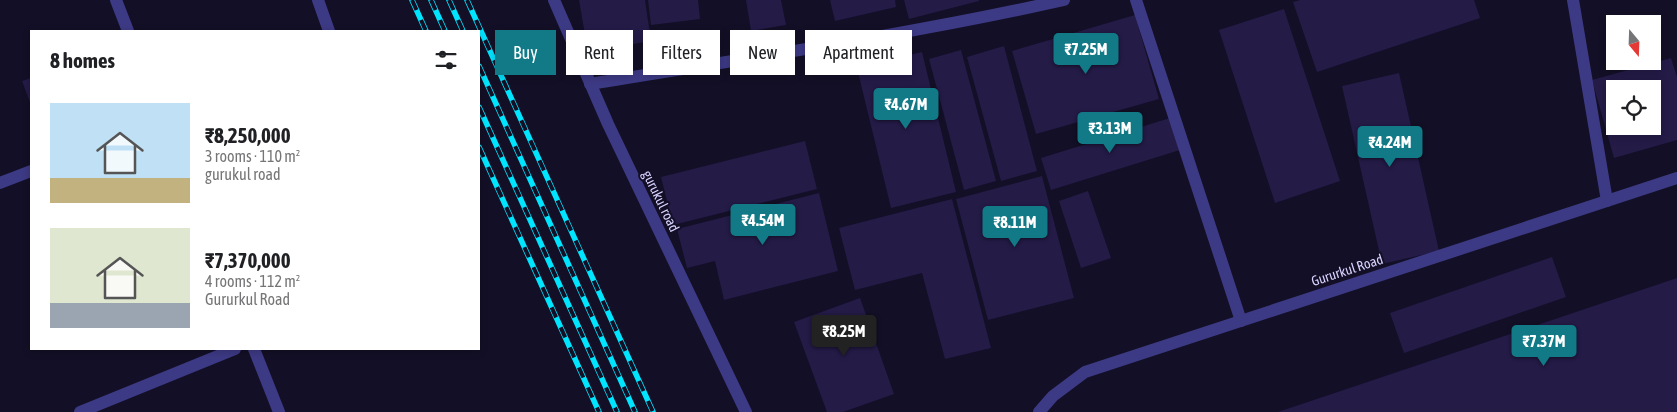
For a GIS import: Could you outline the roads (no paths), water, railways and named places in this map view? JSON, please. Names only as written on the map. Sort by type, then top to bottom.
[{"type":"street","points":[[116,0],[128,30]]},
{"type":"street","points":[[318,0],[329,30]]},
{"type":"street","name":"gurukul road","points":[[554,0],[590,84],[746,412]]},
{"type":"street","points":[[590,84],[896,33],[1001,14],[1064,0]]},
{"type":"street","points":[[1136,0],[1240,321]]},
{"type":"street","points":[[1573,0],[1607,201]]},
{"type":"street","points":[[0,183],[30,171]]},
{"type":"street","name":"Gururkul Road","points":[[1039,412],[1053,396],[1085,372],[1677,178]]},
{"type":"street","points":[[80,412],[232,350]]},
{"type":"street","points":[[254,350],[278,412]]},
{"type":"railway","points":[[412,0],[426,30]]},
{"type":"railway","points":[[431,0],[445,30]]},
{"type":"railway","points":[[449,0],[463,30]]},
{"type":"railway","points":[[467,0],[653,412]]},
{"type":"railway","points":[[480,68],[635,412]]},
{"type":"railway","points":[[480,109],[617,412]]},
{"type":"railway","points":[[480,149],[599,412]]}]
